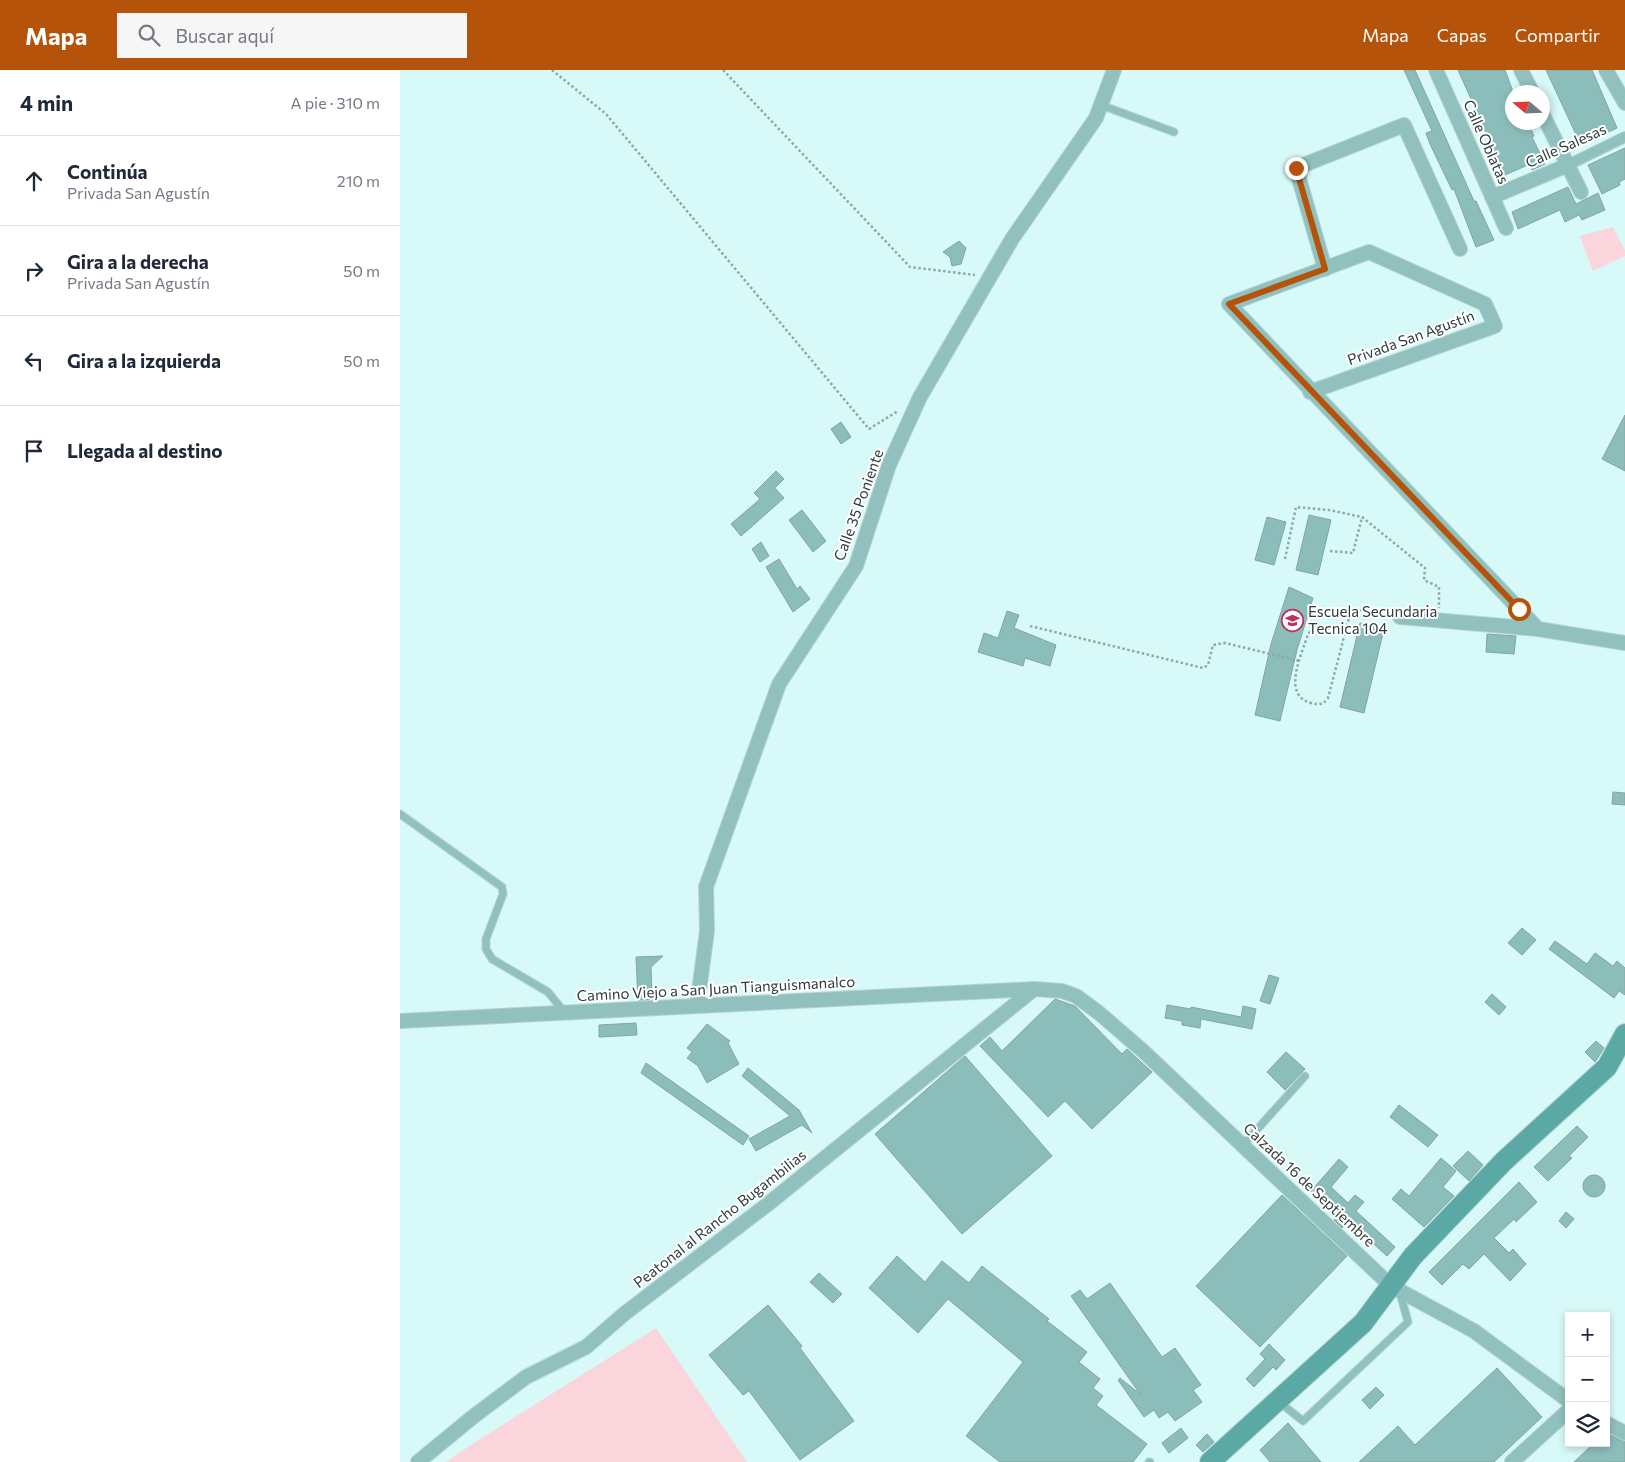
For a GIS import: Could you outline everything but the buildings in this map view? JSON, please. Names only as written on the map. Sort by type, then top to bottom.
[{"type":"main road","points":[[1210,1462],[1362,1323],[1396,1289],[1413,1256],[1504,1161],[1607,1067],[1625,1034]]},
{"type":"street","name":"Calle 35 Poniente","points":[[697,1006],[707,931],[706,887],[780,684],[856,566],[889,465],[920,397],[1012,239],[1096,118],[1114,70]]},
{"type":"street","name":"Calle Oblatas","points":[[1436,70],[1506,228]]},
{"type":"street","points":[[1521,70],[1528,85]]},
{"type":"street","points":[[1606,70],[1625,103]]},
{"type":"street","points":[[1325,269],[1296,168],[1404,125],[1460,249]]},
{"type":"street","points":[[1550,129],[1581,192]]},
{"type":"street","name":"Calle Salesas","points":[[1492,197],[1568,165],[1625,137]]},
{"type":"street","name":"Privada San Agustín","points":[[1310,392],[1495,326],[1485,304],[1369,252],[1229,304],[1310,392],[1538,629]]},
{"type":"street","points":[[1400,617],[1538,629],[1625,643]]},
{"type":"street","name":"Camino Viejo a San Juan Tianguismanalco","points":[[400,1022],[1034,989]]},
{"type":"street","name":"Calzada 16 de Septiembre","points":[[1034,989],[1062,992],[1076,996],[1099,1013],[1143,1051],[1396,1289],[1474,1331],[1565,1398]]},
{"type":"street","name":"Peatonal al Rancho Bugambilias","points":[[418,1462],[474,1416],[526,1377],[586,1347],[624,1314],[768,1204],[1034,989]]},
{"type":"street","points":[[1512,1462],[1565,1414]]},
{"type":"street","points":[[1610,1424],[1625,1433]]},
{"type":"lane","points":[[1101,105],[1174,132]]},
{"type":"lane","points":[[400,814],[502,887],[503,894],[486,939],[486,949],[492,959],[548,992],[565,1013]]},
{"type":"lane","points":[[1243,1145],[1305,1076]]},
{"type":"lane","points":[[1277,1401],[1303,1420],[1408,1322],[1396,1289]]},
{"type":"path","points":[[552,70],[606,114],[869,430],[920,397]]},
{"type":"path","points":[[723,70],[910,267],[954,274],[992,276]]},
{"type":"path","points":[[1284,559],[1296,506],[1362,517],[1425,568],[1424,580],[1439,587],[1438,620]]},
{"type":"path","points":[[1330,551],[1353,553],[1362,517]]},
{"type":"path","points":[[1344,632],[1319,627],[1312,628],[1308,634],[1296,676],[1296,691],[1299,697],[1307,702],[1321,704],[1330,692],[1344,632],[1350,614],[1355,609],[1400,617]]},
{"type":"path","points":[[1030,626],[1203,668],[1208,665],[1213,645],[1225,644],[1300,661]]},
{"type":"shaded area","points":[[1613,227],[1625,250],[1625,256],[1593,271],[1580,236]]},
{"type":"shaded area","points":[[656,1328],[747,1462],[446,1462],[471,1445]]},
{"type":"place","name":"Escuela Secundaria Tecnica 104","points":[[1292,621]]},
{"type":"route","points":[[1296,168],[1325,269],[1229,304],[1310,392],[1519,609]]}]
